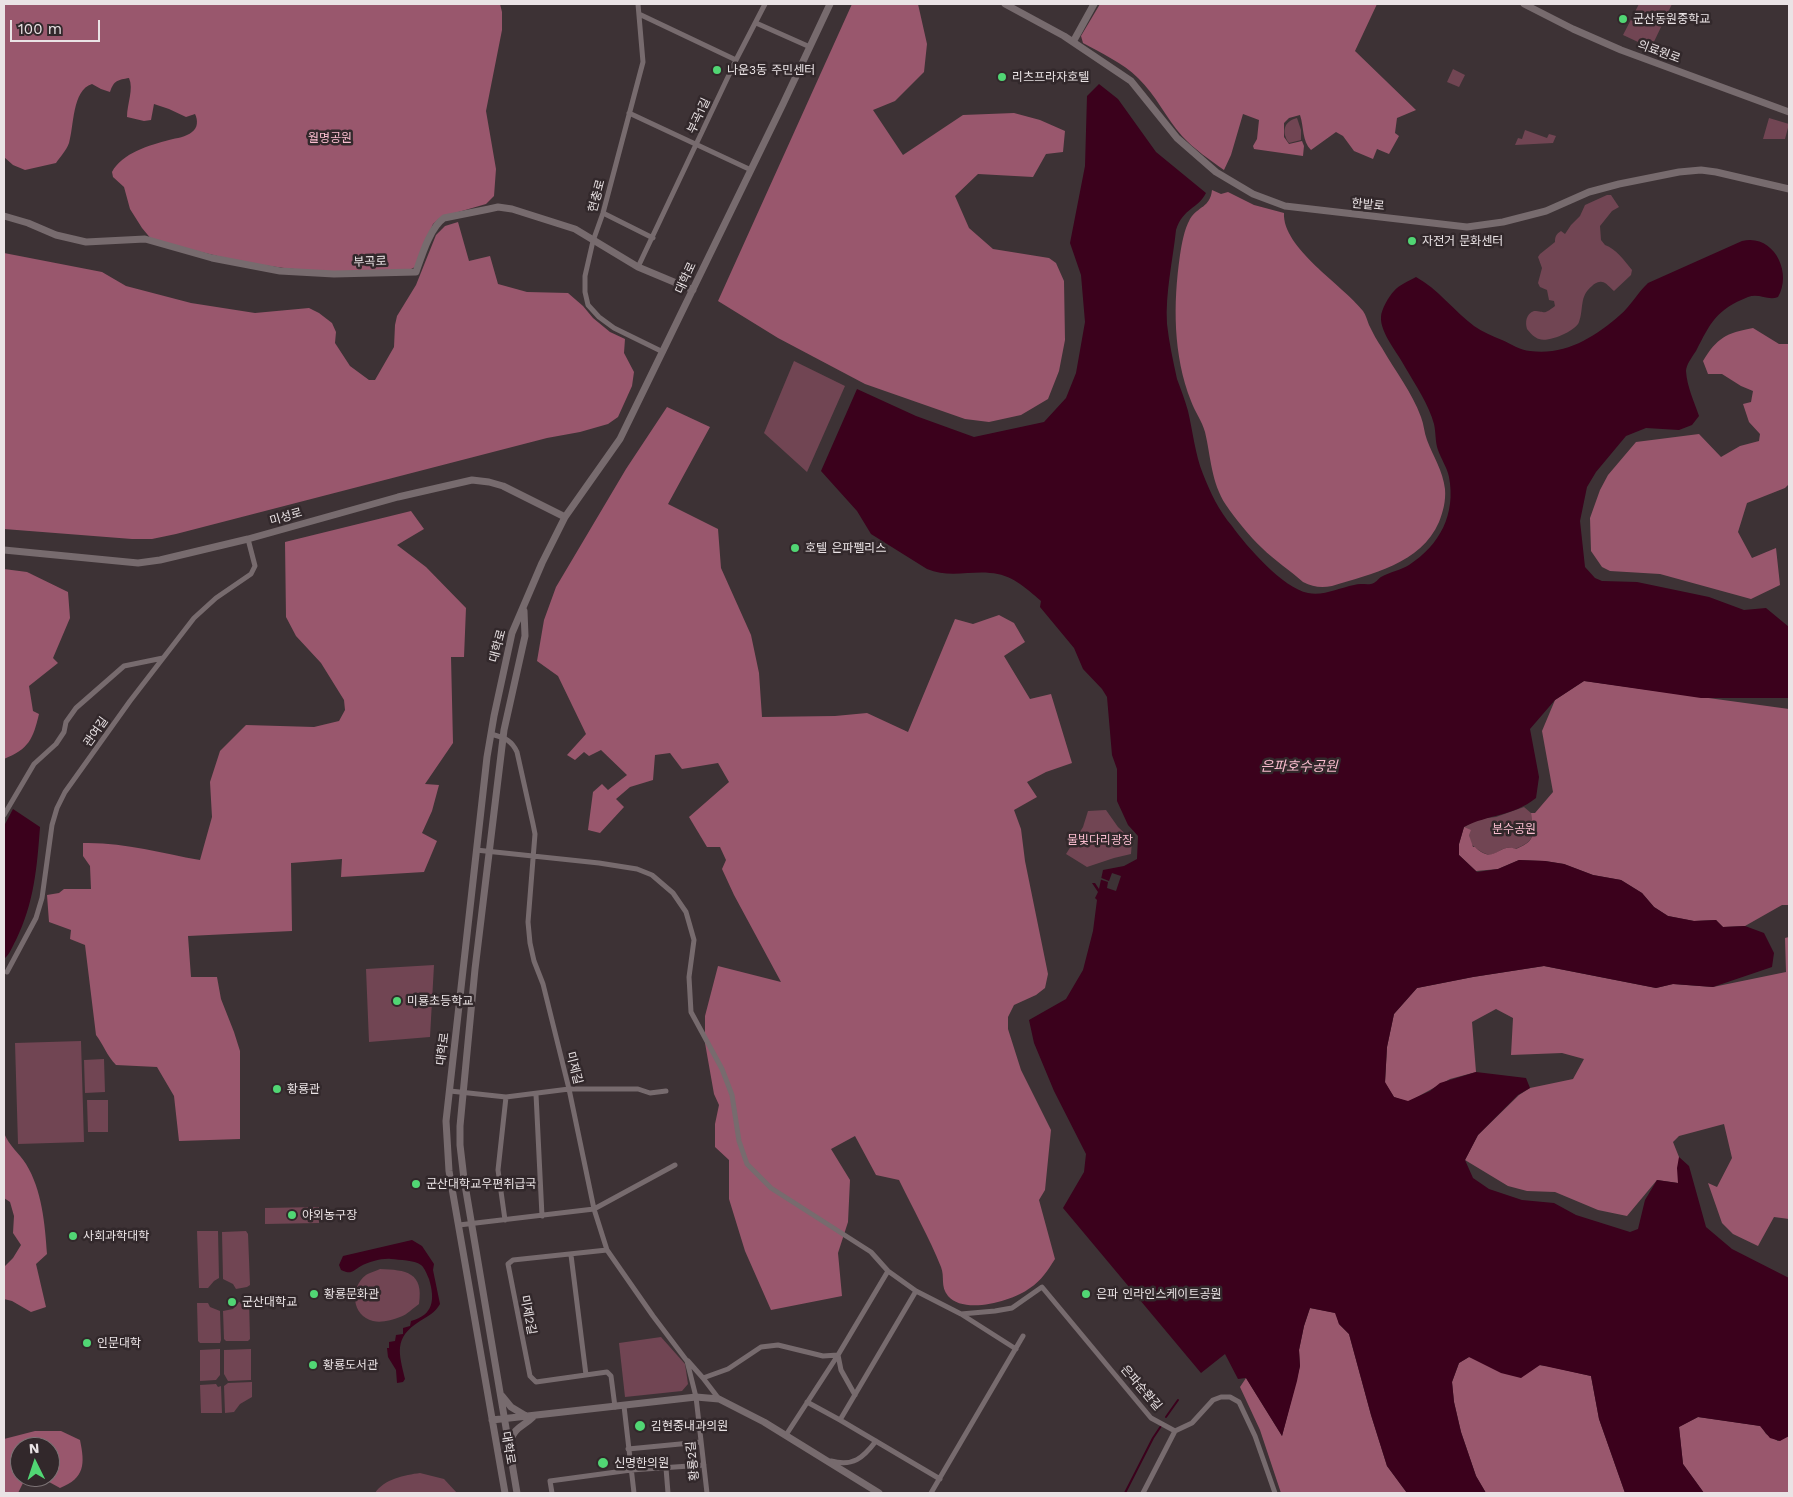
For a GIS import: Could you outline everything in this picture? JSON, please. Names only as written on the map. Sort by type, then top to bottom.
[{"type":"street","name":"현충로","points":[[638,4],[643,62],[585,276],[585,292],[588,305],[599,317],[614,328],[663,352]]},
{"type":"street","name":"부곡1길","points":[[638,267],[736,60],[765,4]]},
{"type":"street","name":"대학로","points":[[505,1493],[460,1225],[449,1171],[446,1121],[476,850],[491,734],[512,633],[524,608],[533,582],[565,517],[620,439],[830,4]]},
{"type":"street","name":"한밭로","points":[[1005,4],[1073,42],[1131,81],[1177,138],[1216,172],[1253,194],[1285,206],[1467,227],[1503,222],[1546,212],[1589,192],[1679,172],[1701,170],[1716,172],[1789,189]]},
{"type":"street","points":[[1073,42],[1094,4]]},
{"type":"street","name":"의료원로","points":[[1524,4],[1620,50],[1789,112]]},
{"type":"street","points":[[639,14],[736,60]]},
{"type":"street","points":[[756,23],[810,46]]},
{"type":"street","points":[[629,113],[751,170]]},
{"type":"street","name":"부곡로","points":[[4,216],[56,235],[86,242],[145,239],[187,252],[241,265],[317,274],[416,272],[438,222],[444,218],[498,207],[512,209],[575,229],[638,267],[693,290]]},
{"type":"street","points":[[603,213],[653,238]]},
{"type":"street","name":"미성로","points":[[4,550],[138,562],[160,560],[248,539],[398,497],[472,480],[503,486],[565,517]]},
{"type":"street","name":"관여길","points":[[7,972],[36,918],[40,904],[52,825],[57,808],[65,792],[194,618],[216,598],[252,574],[255,566],[248,539]]},
{"type":"street","name":"대학로","points":[[517,1493],[471,1224],[460,1145],[460,1126],[475,969],[503,737],[525,636],[524,608]]},
{"type":"street","points":[[4,815],[34,764],[56,744],[64,732],[66,722],[76,708],[124,666],[163,658]]},
{"type":"street","points":[[491,734],[503,737]]},
{"type":"street","name":"미제길","points":[[503,737],[514,744],[534,824],[535,834],[528,922],[530,943],[543,984],[569,1089],[594,1209],[607,1250],[687,1361],[696,1397]]},
{"type":"street","points":[[476,850],[637,869],[652,875],[673,893],[686,912],[694,940],[689,977],[691,1012],[722,1069],[732,1095],[739,1141],[747,1164],[771,1188],[870,1252],[888,1271],[916,1291],[961,1314],[1016,1349]]},
{"type":"street","points":[[450,1091],[506,1097],[569,1089],[638,1088],[650,1093],[666,1092]]},
{"type":"street","points":[[536,1094],[542,1216]]},
{"type":"street","points":[[505,1220],[498,1170],[506,1097]]},
{"type":"street","points":[[460,1225],[594,1209],[675,1166]]},
{"type":"street","name":"미제2길","points":[[607,1250],[513,1260],[508,1264],[530,1376],[536,1382],[607,1372],[611,1376],[615,1407]]},
{"type":"street","points":[[571,1255],[586,1375]]},
{"type":"street","points":[[786,1436],[838,1355],[888,1271]]},
{"type":"street","name":"은파순환길","points":[[961,1314],[1012,1308],[1042,1287],[1152,1418],[1175,1431]]},
{"type":"street","points":[[840,1420],[916,1291]]},
{"type":"street","points":[[931,1493],[1023,1336]]},
{"type":"street","points":[[703,1378],[728,1369],[761,1347],[778,1345],[823,1356],[838,1355]]},
{"type":"street","points":[[838,1355],[841,1370],[855,1395]]},
{"type":"street","points":[[687,1361],[719,1399]]},
{"type":"street","points":[[501,1393],[505,1401],[512,1408],[530,1416]]},
{"type":"street","points":[[492,1420],[696,1397],[719,1399],[764,1422],[879,1493]]},
{"type":"street","name":"황룡2길","points":[[696,1397],[707,1493]]},
{"type":"street","points":[[1144,1493],[1175,1431],[1192,1423],[1213,1400],[1221,1397],[1230,1397],[1239,1402],[1255,1436],[1275,1493]]},
{"type":"street","points":[[807,1402],[940,1479]]},
{"type":"street","points":[[624,1406],[634,1493]]},
{"type":"street","points":[[509,1443],[513,1432],[519,1426],[526,1423],[530,1416]]},
{"type":"street","points":[[828,1461],[843,1464],[859,1459],[869,1451],[876,1441]]},
{"type":"street","points":[[628,1449],[701,1442]]},
{"type":"street","points":[[552,1493],[550,1481],[631,1470],[704,1465]]},
{"type":"street","points":[[666,1468],[668,1493]]},
{"type":"green space","name":"월명공원","points":[[4,4],[500,4],[502,30],[486,111],[496,169],[494,196],[486,204],[441,217],[433,224],[415,267],[409,270],[334,273],[284,268],[242,262],[152,240],[130,209],[124,187],[113,177],[112,172],[122,160],[137,151],[153,144],[190,134],[196,126],[195,114],[186,117],[154,104],[151,120],[144,121],[127,117],[131,92],[129,78],[117,81],[110,92],[92,84],[85,88],[77,101],[69,143],[56,163],[25,170],[13,165],[4,157]]},
{"type":"green space","points":[[852,4],[918,4],[927,44],[924,72],[895,101],[873,110],[903,155],[963,115],[1014,113],[1040,120],[1065,131],[1063,152],[1046,154],[1033,177],[978,174],[955,196],[969,228],[993,249],[1049,258],[1056,263],[1064,281],[1065,340],[1059,371],[1048,399],[1021,415],[989,422],[965,419],[865,384],[778,338],[718,301]]},
{"type":"green space","points":[[1100,4],[1377,4],[1355,51],[1416,110],[1397,118],[1395,133],[1399,136],[1389,154],[1377,149],[1373,159],[1354,151],[1343,136],[1336,132],[1311,150],[1305,138],[1300,115],[1289,118],[1284,123],[1284,137],[1289,144],[1302,141],[1304,146],[1303,156],[1254,149],[1259,120],[1243,114],[1231,155],[1224,170],[1182,136],[1150,92],[1132,73],[1083,43],[1081,36]]},
{"type":"green space","points":[[1639,4],[1672,4],[1651,48],[1623,35]]},
{"type":"green space","points":[[1453,69],[1465,75],[1459,87],[1447,82]]},
{"type":"green space","points":[[1297,118],[1301,130],[1301,140],[1289,143],[1285,135],[1285,127],[1293,119]]},
{"type":"green space","points":[[1769,118],[1789,124],[1785,139],[1763,139]]},
{"type":"green space","points":[[1525,130],[1547,138],[1549,134],[1556,136],[1553,143],[1515,145],[1518,138],[1522,139]]},
{"type":"green space","points":[[1212,190],[1221,194],[1228,192],[1254,205],[1284,213],[1286,226],[1303,253],[1363,311],[1375,337],[1408,390],[1422,420],[1427,440],[1442,476],[1445,502],[1439,522],[1431,536],[1408,558],[1378,572],[1332,586],[1317,587],[1307,584],[1257,544],[1234,516],[1221,496],[1214,478],[1205,432],[1185,384],[1176,329],[1176,292],[1180,255],[1186,228],[1193,215],[1209,200]]},
{"type":"green space","points":[[1611,195],[1619,207],[1612,211],[1600,226],[1601,240],[1623,259],[1632,270],[1631,275],[1614,291],[1604,282],[1595,284],[1588,290],[1585,294],[1579,322],[1573,329],[1555,338],[1543,340],[1537,338],[1527,329],[1526,321],[1528,316],[1531,312],[1546,312],[1555,306],[1554,301],[1549,300],[1547,290],[1540,287],[1538,283],[1542,268],[1538,257],[1555,242],[1558,233],[1561,231],[1565,234],[1580,216],[1585,205]]},
{"type":"green space","points":[[458,222],[469,261],[490,256],[498,284],[527,292],[568,293],[610,332],[625,339],[624,353],[634,372],[632,386],[618,417],[608,424],[580,432],[547,438],[152,539],[4,529],[4,253],[102,272],[126,286],[191,303],[255,313],[309,308],[332,323],[336,332],[335,343],[350,366],[369,380],[375,380],[394,347],[397,316],[416,285],[436,235],[445,226]]},
{"type":"green space","points":[[1753,328],[1779,344],[1789,344],[1789,484],[1785,488],[1747,503],[1738,532],[1752,558],[1776,548],[1780,585],[1751,599],[1660,574],[1610,571],[1602,567],[1591,551],[1590,518],[1600,490],[1608,475],[1636,442],[1699,434],[1721,457],[1740,446],[1759,441],[1760,434],[1749,422],[1743,404],[1751,402],[1753,391],[1722,374],[1708,374],[1703,361],[1713,347],[1723,338],[1736,332]]},
{"type":"green space","points":[[794,361],[845,386],[807,472],[764,433]]},
{"type":"green space","points":[[667,407],[710,427],[668,504],[718,529],[721,568],[751,635],[759,673],[762,717],[835,716],[867,713],[908,732],[955,619],[973,624],[999,615],[1014,623],[1025,642],[1004,656],[1030,699],[1051,694],[1072,763],[1046,772],[1027,782],[1037,797],[1014,810],[1021,829],[1025,861],[1048,974],[1045,988],[1036,995],[1014,1005],[1008,1017],[1008,1029],[1021,1070],[1051,1130],[1045,1190],[1039,1200],[1055,1259],[1038,1282],[1022,1293],[1012,1297],[989,1304],[965,1305],[955,1302],[948,1296],[944,1289],[942,1271],[936,1256],[899,1180],[876,1175],[855,1136],[831,1149],[850,1180],[848,1222],[838,1253],[842,1296],[771,1310],[745,1251],[729,1199],[729,1160],[715,1147],[715,1124],[719,1105],[714,1094],[705,1043],[705,1016],[718,966],[781,982],[722,869],[726,860],[720,847],[707,847],[689,817],[729,782],[718,763],[682,769],[670,753],[655,755],[653,780],[630,787],[616,799],[624,807],[600,833],[588,830],[593,792],[602,784],[608,790],[627,775],[601,750],[589,756],[584,752],[575,760],[567,755],[586,734],[558,676],[537,661],[544,620],[556,587],[626,469]]},
{"type":"green space","points":[[411,511],[424,529],[397,545],[426,567],[466,608],[464,657],[451,657],[453,743],[425,784],[439,785],[432,811],[422,833],[437,841],[424,872],[341,877],[342,859],[291,863],[292,931],[188,936],[191,977],[217,977],[221,999],[240,1051],[240,1139],[179,1141],[174,1096],[157,1067],[116,1065],[96,1035],[85,945],[70,939],[71,930],[49,922],[47,895],[59,893],[64,889],[91,889],[90,866],[83,856],[83,843],[127,846],[200,860],[212,817],[210,782],[220,751],[246,725],[314,727],[339,721],[345,710],[344,700],[321,663],[296,636],[286,617],[285,542]]},
{"type":"green space","points":[[4,569],[27,572],[68,592],[70,618],[53,658],[58,663],[29,686],[33,711],[39,714],[32,737],[19,751],[4,759]]},
{"type":"green space","points":[[1584,681],[1789,709],[1789,905],[1782,905],[1745,926],[1723,927],[1716,920],[1694,921],[1668,916],[1654,907],[1642,893],[1621,880],[1593,875],[1564,864],[1519,860],[1498,869],[1476,871],[1459,855],[1459,844],[1464,827],[1471,830],[1469,835],[1473,847],[1487,854],[1492,854],[1505,848],[1516,849],[1531,839],[1533,831],[1531,813],[1535,813],[1553,792],[1542,731],[1555,700]]},
{"type":"green space","name":"분수공원","points":[[1524,807],[1531,813],[1533,831],[1531,839],[1522,846],[1487,854],[1471,844],[1469,835],[1464,827],[1478,819],[1496,817]]},
{"type":"green space","name":"물빛다리광장","points":[[1106,810],[1118,827],[1132,840],[1131,854],[1087,867],[1066,854],[1083,827],[1088,811]]},
{"type":"green space","points":[[1789,937],[1789,1219],[1774,1217],[1758,1246],[1733,1234],[1722,1223],[1708,1183],[1717,1187],[1732,1158],[1724,1124],[1679,1136],[1673,1142],[1679,1157],[1678,1183],[1657,1180],[1627,1216],[1598,1210],[1555,1192],[1527,1191],[1508,1186],[1465,1160],[1478,1135],[1519,1095],[1530,1088],[1573,1079],[1584,1059],[1562,1053],[1511,1055],[1513,1018],[1496,1009],[1472,1022],[1476,1072],[1450,1079],[1408,1102],[1394,1097],[1385,1083],[1387,1047],[1394,1014],[1417,988],[1544,966],[1656,988],[1673,984],[1713,987],[1786,972],[1785,938]]},
{"type":"green space","points":[[434,965],[430,1037],[369,1042],[366,969]]},
{"type":"green space","points":[[81,1041],[84,1142],[18,1144],[15,1043]]},
{"type":"green space","points":[[104,1059],[105,1092],[85,1093],[84,1060]]},
{"type":"green space","points":[[87,1100],[108,1100],[108,1132],[88,1132]]},
{"type":"green space","points":[[4,1133],[31,1174],[36,1185],[44,1219],[47,1254],[36,1264],[46,1307],[31,1312],[12,1301],[4,1299],[4,1267],[13,1258],[21,1245],[13,1233],[14,1216],[10,1202],[4,1198]]},
{"type":"green space","name":"야외농구장","points":[[319,1207],[319,1223],[265,1224],[265,1208]]},
{"type":"green space","points":[[197,1231],[218,1231],[219,1278],[208,1288],[199,1288]]},
{"type":"green space","points":[[246,1231],[248,1234],[250,1285],[236,1289],[233,1284],[223,1279],[222,1232]]},
{"type":"green space","points":[[380,1269],[398,1270],[411,1275],[419,1285],[420,1293],[419,1304],[405,1315],[376,1322],[361,1314],[357,1308],[355,1294],[357,1287],[366,1275]]},
{"type":"green space","points":[[249,1301],[250,1339],[248,1341],[226,1341],[224,1339],[223,1311],[233,1309],[239,1302]]},
{"type":"green space","points":[[197,1303],[208,1303],[210,1307],[220,1311],[220,1343],[200,1343],[198,1341]]},
{"type":"green space","points":[[1310,1308],[1336,1313],[1339,1324],[1349,1334],[1387,1466],[1407,1493],[1281,1493],[1260,1430],[1240,1387],[1246,1378],[1282,1436],[1300,1366],[1299,1350]]},
{"type":"green space","points":[[661,1337],[685,1364],[688,1384],[682,1391],[625,1397],[619,1343]]},
{"type":"green space","points":[[220,1349],[220,1375],[216,1380],[200,1381],[200,1350]]},
{"type":"green space","points":[[251,1349],[251,1380],[228,1381],[224,1374],[224,1350]]},
{"type":"green space","points":[[1469,1357],[1547,1366],[1591,1376],[1599,1419],[1625,1493],[1486,1493],[1476,1476],[1461,1432],[1454,1402],[1452,1382],[1459,1363]]},
{"type":"green space","points":[[252,1382],[252,1397],[240,1404],[234,1412],[225,1413],[224,1386],[228,1383]]},
{"type":"green space","points":[[216,1384],[218,1387],[221,1386],[222,1413],[201,1413],[200,1385]]},
{"type":"green space","points":[[1698,1417],[1761,1426],[1766,1434],[1778,1441],[1789,1436],[1789,1493],[1704,1493],[1683,1464],[1679,1427]]},
{"type":"green space","points":[[35,1431],[61,1431],[80,1440],[82,1463],[79,1475],[68,1484],[60,1488],[58,1487],[60,1487],[60,1437],[12,1437]]},
{"type":"green space","points":[[10,1437],[10,1487],[21,1487],[18,1493],[4,1493],[4,1439]]},
{"type":"green space","points":[[420,1473],[444,1479],[457,1493],[375,1493],[389,1481]]},
{"type":"water","name":"은파호수공원","points":[[1099,84],[1118,99],[1156,152],[1206,193],[1186,213],[1176,230],[1168,289],[1167,324],[1177,379],[1188,411],[1200,466],[1219,508],[1266,566],[1298,590],[1308,593],[1314,594],[1331,591],[1356,584],[1371,584],[1384,575],[1406,567],[1429,548],[1437,538],[1448,516],[1451,491],[1449,477],[1436,443],[1432,417],[1402,361],[1386,336],[1381,323],[1381,314],[1384,307],[1390,296],[1399,287],[1416,277],[1432,288],[1477,328],[1523,349],[1543,352],[1567,348],[1590,337],[1624,311],[1648,283],[1742,241],[1753,240],[1763,243],[1771,249],[1781,266],[1783,277],[1778,297],[1752,296],[1737,302],[1721,312],[1706,332],[1686,369],[1689,388],[1699,416],[1692,425],[1679,430],[1646,428],[1626,436],[1596,472],[1587,487],[1580,521],[1585,567],[1595,578],[1602,581],[1637,582],[1709,597],[1744,610],[1766,608],[1789,627],[1789,698],[1701,698],[1584,681],[1555,700],[1530,729],[1539,777],[1536,798],[1518,809],[1464,827],[1459,844],[1459,855],[1477,872],[1498,869],[1519,860],[1564,864],[1593,875],[1621,880],[1642,893],[1654,907],[1668,916],[1694,921],[1716,920],[1723,927],[1745,926],[1764,933],[1774,953],[1772,967],[1713,987],[1673,984],[1656,988],[1544,966],[1417,988],[1394,1014],[1387,1047],[1385,1082],[1394,1097],[1408,1101],[1430,1091],[1440,1083],[1476,1072],[1526,1078],[1530,1088],[1518,1095],[1478,1135],[1465,1160],[1473,1178],[1489,1189],[1522,1200],[1554,1203],[1576,1215],[1630,1232],[1638,1229],[1645,1200],[1657,1180],[1678,1183],[1677,1168],[1679,1157],[1689,1166],[1706,1227],[1732,1249],[1789,1278],[1789,1436],[1780,1441],[1770,1438],[1760,1426],[1698,1417],[1679,1427],[1683,1464],[1704,1493],[1625,1493],[1599,1419],[1591,1376],[1540,1365],[1521,1378],[1501,1373],[1469,1357],[1459,1363],[1452,1382],[1454,1402],[1461,1432],[1476,1476],[1486,1493],[1407,1493],[1387,1466],[1349,1334],[1339,1324],[1335,1313],[1310,1308],[1299,1350],[1300,1366],[1297,1381],[1282,1436],[1246,1378],[1238,1379],[1225,1354],[1201,1373],[1063,1208],[1084,1172],[1086,1154],[1054,1091],[1034,1043],[1029,1020],[1066,999],[1083,970],[1093,931],[1097,900],[1095,898],[1098,892],[1092,883],[1095,883],[1099,889],[1103,870],[1124,866],[1137,859],[1138,836],[1128,825],[1117,801],[1117,769],[1112,755],[1107,697],[1083,669],[1074,648],[1040,607],[1041,601],[1030,591],[1018,582],[998,574],[943,573],[927,569],[871,534],[857,511],[821,471],[857,389],[916,416],[974,437],[1044,422],[1066,398],[1076,373],[1085,322],[1081,275],[1070,243],[1085,166],[1087,96]]},
{"type":"water","points":[[13,809],[40,827],[31,899],[16,940],[4,959],[4,826]]},
{"type":"water","points":[[412,1240],[422,1246],[434,1264],[433,1270],[440,1304],[434,1312],[411,1327],[405,1334],[400,1347],[400,1354],[405,1379],[403,1382],[397,1383],[396,1370],[388,1357],[387,1348],[389,1348],[389,1342],[395,1341],[396,1335],[403,1334],[403,1328],[410,1326],[411,1321],[424,1315],[431,1305],[432,1293],[426,1272],[421,1265],[407,1260],[384,1259],[361,1266],[350,1272],[341,1270],[339,1265],[343,1256]]},
{"type":"pier","points":[[1112,873],[1121,876],[1116,891],[1107,888],[1108,882],[1099,879],[1099,877],[1109,881]]},
{"type":"waterway","points":[[1166,1417],[1178,1400]]},
{"type":"waterway","points":[[1125,1493],[1161,1426]]},
{"type":"place","name":"군산동원중학교","points":[[1623,19]]},
{"type":"place","name":"나운3동 주민센터","points":[[717,70]]},
{"type":"place","name":"리츠프라자호텔","points":[[1002,77]]},
{"type":"place","name":"자전거 문화센터","points":[[1412,241]]},
{"type":"place","name":"호텔 은파펠리스","points":[[795,548]]},
{"type":"place","name":"미룡초등학교","points":[[397,1001]]},
{"type":"place","name":"황룡관","points":[[277,1089]]},
{"type":"place","name":"군산대학교우편취급국","points":[[416,1184]]},
{"type":"place","name":"야외농구장","points":[[292,1215]]},
{"type":"place","name":"사회과학대학","points":[[73,1236]]},
{"type":"place","name":"황룡문화관","points":[[314,1294]]},
{"type":"place","name":"은파 인라인스케이트공원","points":[[1086,1294]]},
{"type":"place","name":"군산대학교","points":[[232,1302]]},
{"type":"place","name":"인문대학","points":[[87,1343]]},
{"type":"place","name":"황룡도서관","points":[[313,1365]]},
{"type":"place","name":"김현중내과의원","points":[[640,1426]]},
{"type":"place","name":"신명한의원","points":[[603,1463]]}]
